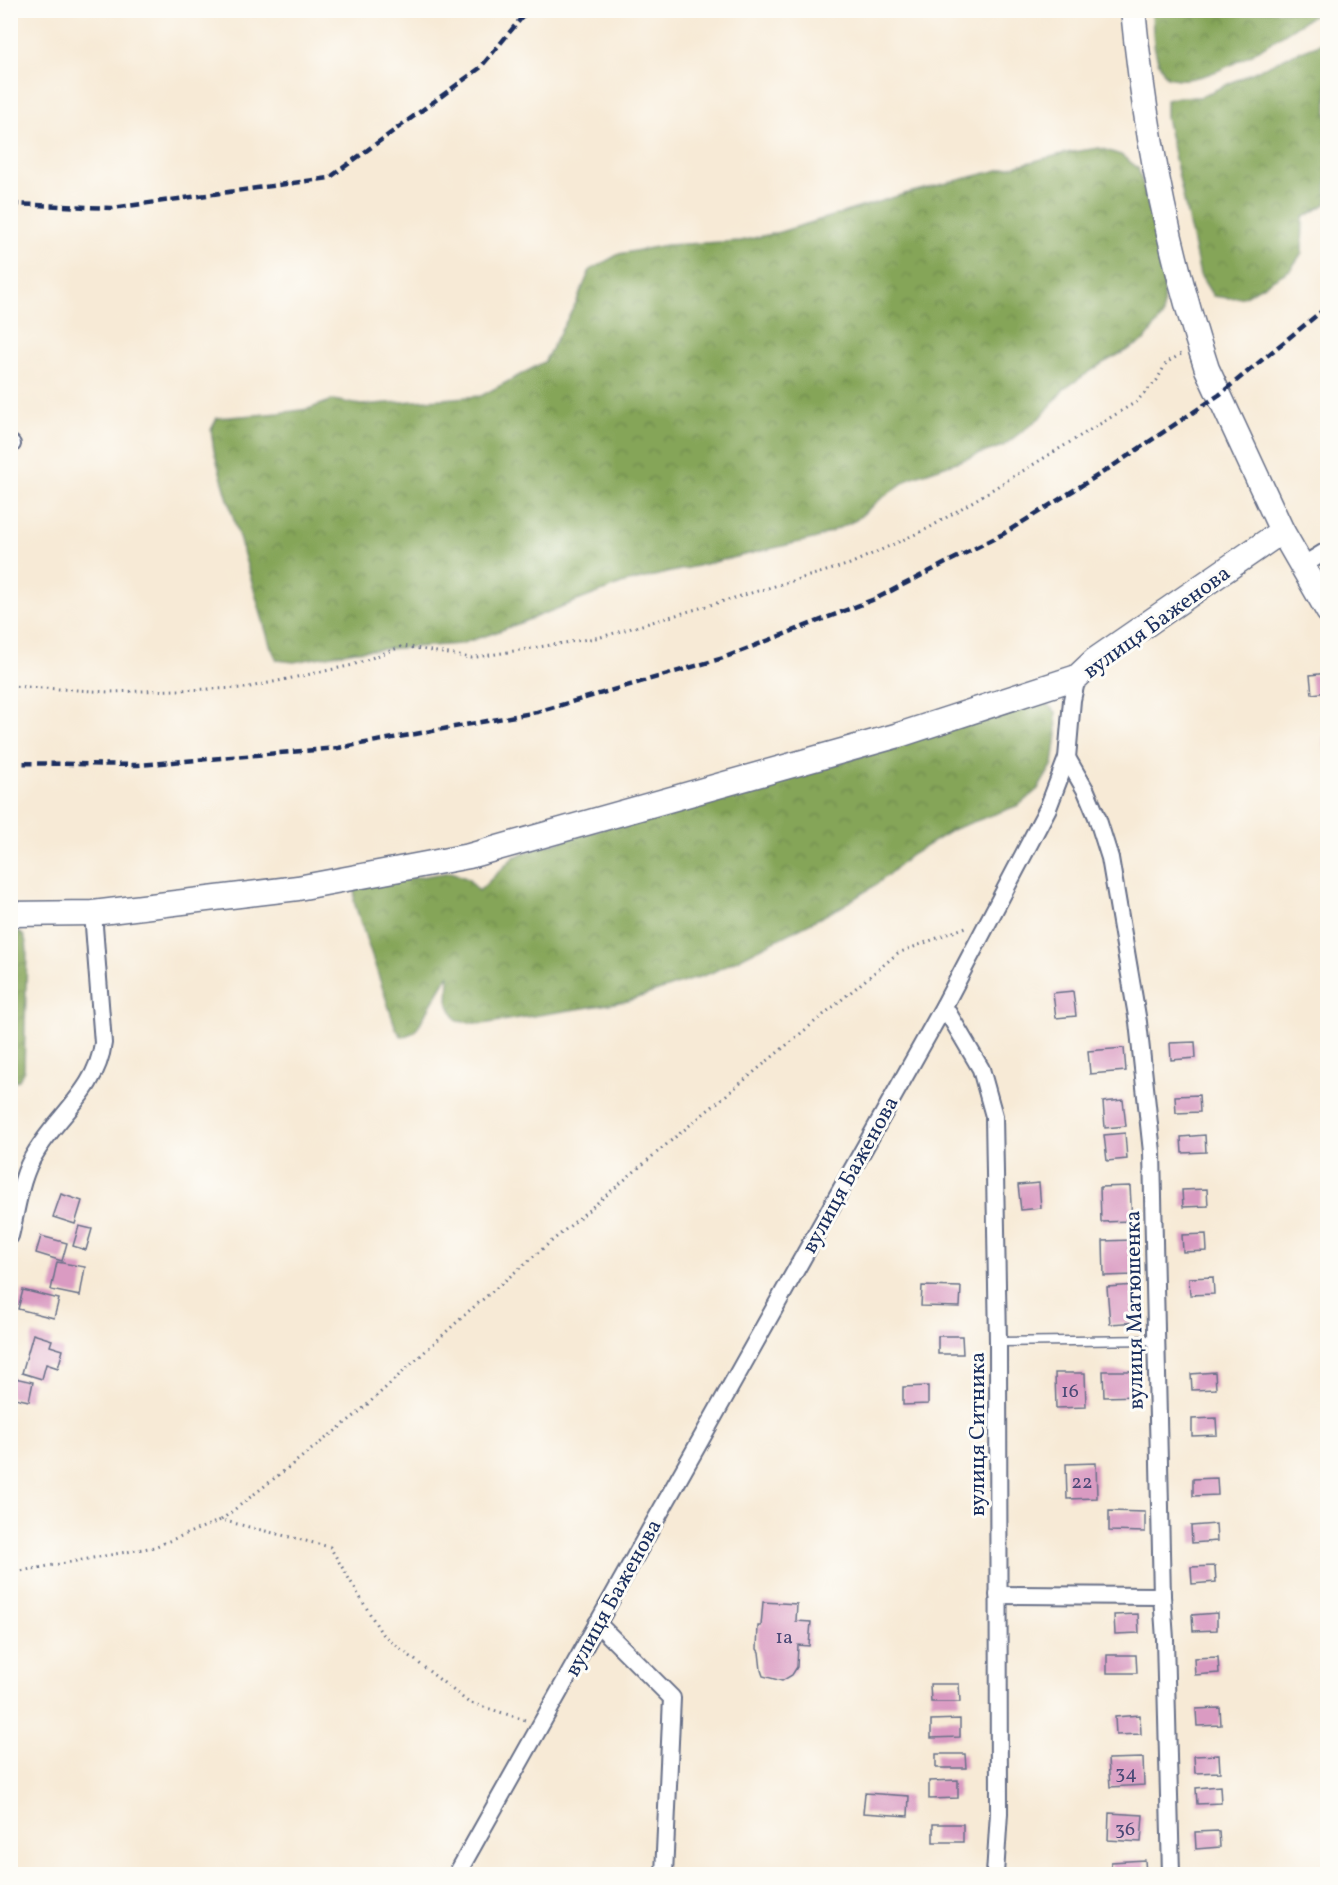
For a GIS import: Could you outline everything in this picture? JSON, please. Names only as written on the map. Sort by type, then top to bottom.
[{"type":"street","points":[[1133,10],[1140,84],[1157,184],[1174,259],[1198,343],[1207,369],[1282,531],[1328,611]]},
{"type":"street","name":"вулиця Баженова","points":[[457,1875],[944,1006],[988,918],[1048,808],[1067,758],[1072,700],[1077,677],[1095,660],[1282,531]]},
{"type":"street","points":[[1302,566],[1328,550]]},
{"type":"street","points":[[10,914],[93,913],[298,888],[470,856],[888,738],[1077,677]]},
{"type":"street","name":"вулиця Матюшенка","points":[[1067,758],[1086,790],[1110,858],[1117,910],[1138,1022],[1152,1152],[1162,1596],[1172,1875]]},
{"type":"street","points":[[10,1236],[24,1179],[35,1152],[85,1089],[101,1060],[103,1043],[93,913]]},
{"type":"street","name":"вулиця Ситника","points":[[944,1006],[981,1069],[994,1116],[998,1342],[999,1814],[995,1875]]},
{"type":"street","points":[[998,1595],[1162,1596]]},
{"type":"street","points":[[597,1623],[672,1698],[664,1875]]},
{"type":"lane","points":[[998,1342],[1156,1340]]},
{"type":"path","points":[[10,686],[109,692],[245,688],[353,665],[403,646],[471,658],[601,637],[850,564],[928,528],[1136,402],[1157,380],[1166,363],[1198,343]]},
{"type":"path","points":[[10,1573],[154,1547],[221,1520],[357,1414],[478,1303],[898,953],[988,918]]},
{"type":"path","points":[[221,1520],[330,1547],[382,1634],[468,1702],[540,1725]]},
{"type":"green space","points":[[1152,10],[1320,11],[1237,62],[1201,76],[1180,79],[1167,77],[1158,62],[1154,46]]},
{"type":"green space","points":[[1327,41],[1327,203],[1303,218],[1302,253],[1290,270],[1243,297],[1213,296],[1200,275],[1166,117],[1166,100],[1179,97],[1200,97]]},
{"type":"green space","points":[[1099,148],[1121,155],[1138,168],[1146,194],[1164,281],[1163,316],[1144,341],[1103,363],[1064,389],[1042,416],[1003,446],[910,478],[856,520],[817,538],[624,583],[460,644],[355,651],[294,662],[277,660],[270,645],[214,451],[211,430],[217,418],[308,409],[333,400],[361,405],[481,396],[544,362],[576,303],[590,270],[619,254],[666,245],[741,241],[780,232],[904,194],[1066,153]]},
{"type":"green space","points":[[1047,704],[1056,712],[1057,735],[1053,764],[1038,789],[1019,805],[954,829],[911,855],[877,884],[841,907],[711,973],[628,1001],[482,1024],[457,1021],[448,1003],[449,974],[415,1032],[402,1037],[396,1029],[354,902],[355,889],[367,885],[451,872],[468,879],[479,891],[514,857],[541,847],[666,810],[785,780],[1024,705]]},
{"type":"green space","points":[[11,929],[24,936],[27,951],[24,1070],[19,1080],[11,1082]]},
{"type":"building","points":[[10,361],[15,362],[12,389],[10,388]]},
{"type":"building","points":[[1328,673],[1328,692],[1312,694],[1310,675]]},
{"type":"building","points":[[1328,736],[1328,756],[1326,756],[1323,737]]},
{"type":"building","points":[[1073,991],[1076,1016],[1056,1018],[1053,993]]},
{"type":"building","points":[[1195,1042],[1196,1058],[1171,1060],[1170,1043]]},
{"type":"building","points":[[1124,1048],[1126,1071],[1090,1074],[1088,1051]]},
{"type":"building","points":[[1199,1095],[1200,1112],[1176,1113],[1175,1096]]},
{"type":"building","points":[[1123,1100],[1126,1126],[1105,1128],[1103,1102]]},
{"type":"building","points":[[1125,1133],[1127,1159],[1107,1161],[1104,1135]]},
{"type":"building","points":[[1205,1135],[1206,1152],[1182,1153],[1181,1137]]},
{"type":"building","points":[[1039,1183],[1041,1208],[1021,1210],[1018,1185]]},
{"type":"building","points":[[1130,1186],[1132,1221],[1101,1222],[1100,1187]]},
{"type":"building","points":[[1207,1189],[1208,1206],[1183,1207],[1182,1190]]},
{"type":"building","points":[[61,1194],[82,1201],[75,1224],[53,1217]]},
{"type":"building","points":[[79,1226],[92,1229],[86,1250],[73,1246]]},
{"type":"building","points":[[1206,1234],[1207,1251],[1183,1252],[1182,1235]]},
{"type":"building","points":[[41,1236],[67,1243],[62,1261],[36,1253]]},
{"type":"building","points":[[1133,1240],[1134,1275],[1104,1276],[1103,1241]]},
{"type":"building","points":[[57,1262],[85,1267],[80,1296],[51,1290]]},
{"type":"building","points":[[1213,1277],[1214,1294],[1190,1295],[1189,1278]]},
{"type":"building","points":[[1136,1285],[1139,1322],[1110,1324],[1107,1287]]},
{"type":"building","points":[[922,1286],[961,1287],[960,1307],[921,1306]]},
{"type":"building","points":[[23,1290],[59,1299],[54,1318],[18,1309]]},
{"type":"building","points":[[33,1334],[52,1340],[50,1346],[63,1350],[58,1368],[46,1364],[42,1379],[22,1373]]},
{"type":"building","points":[[938,1336],[962,1336],[963,1354],[938,1354]]},
{"type":"building","points":[[1103,1371],[1138,1371],[1138,1396],[1104,1397]]},
{"type":"building","points":[[1215,1372],[1216,1389],[1192,1390],[1191,1374]]},
{"type":"building","points":[[1055,1373],[1085,1373],[1086,1407],[1056,1408]]},
{"type":"building","points":[[10,1377],[33,1382],[29,1401],[10,1397]]},
{"type":"building","points":[[928,1386],[928,1404],[903,1405],[903,1387]]},
{"type":"building","points":[[1216,1418],[1217,1435],[1192,1436],[1192,1419]]},
{"type":"building","points":[[1096,1463],[1097,1498],[1067,1499],[1066,1464]]},
{"type":"building","points":[[1217,1478],[1218,1495],[1193,1496],[1193,1479]]},
{"type":"building","points":[[1109,1511],[1145,1512],[1145,1532],[1109,1531]]},
{"type":"building","points":[[1216,1524],[1217,1541],[1192,1543],[1191,1526]]},
{"type":"building","points":[[1215,1566],[1216,1582],[1192,1584],[1191,1567]]},
{"type":"building","points":[[763,1602],[797,1604],[796,1621],[811,1622],[809,1646],[798,1645],[797,1667],[792,1675],[782,1681],[763,1676],[761,1670],[757,1649],[758,1626],[761,1626]]},
{"type":"building","points":[[1217,1613],[1217,1630],[1193,1631],[1192,1615]]},
{"type":"building","points":[[1138,1614],[1139,1633],[1115,1634],[1114,1615]]},
{"type":"building","points":[[1107,1655],[1136,1655],[1137,1673],[1107,1673]]},
{"type":"building","points":[[1218,1657],[1219,1673],[1195,1675],[1194,1658]]},
{"type":"building","points":[[930,1684],[959,1684],[960,1702],[931,1702]]},
{"type":"building","points":[[1220,1708],[1221,1725],[1197,1726],[1196,1709]]},
{"type":"building","points":[[1140,1715],[1141,1734],[1116,1735],[1115,1717]]},
{"type":"building","points":[[960,1719],[960,1737],[931,1738],[931,1720]]},
{"type":"building","points":[[936,1754],[965,1754],[966,1768],[936,1768]]},
{"type":"building","points":[[1219,1755],[1220,1772],[1195,1773],[1194,1756]]},
{"type":"building","points":[[1143,1758],[1144,1785],[1110,1787],[1108,1759]]},
{"type":"building","points":[[958,1780],[958,1798],[929,1799],[929,1781]]},
{"type":"building","points":[[1220,1786],[1221,1803],[1197,1804],[1196,1788]]},
{"type":"building","points":[[865,1793],[909,1796],[908,1816],[863,1813]]},
{"type":"building","points":[[1109,1813],[1143,1815],[1141,1842],[1108,1840]]},
{"type":"building","points":[[933,1824],[963,1824],[963,1842],[933,1842]]},
{"type":"building","points":[[1219,1831],[1220,1847],[1196,1849],[1195,1832]]},
{"type":"building","points":[[1145,1860],[1146,1874],[1112,1874],[1111,1862]]},
{"type":"railway","points":[[10,204],[113,208],[329,178],[480,68],[528,10]]},
{"type":"railway","points":[[10,763],[138,765],[338,748],[537,712],[723,658],[875,599],[1003,534],[1105,471],[1219,395],[1328,306]]}]
